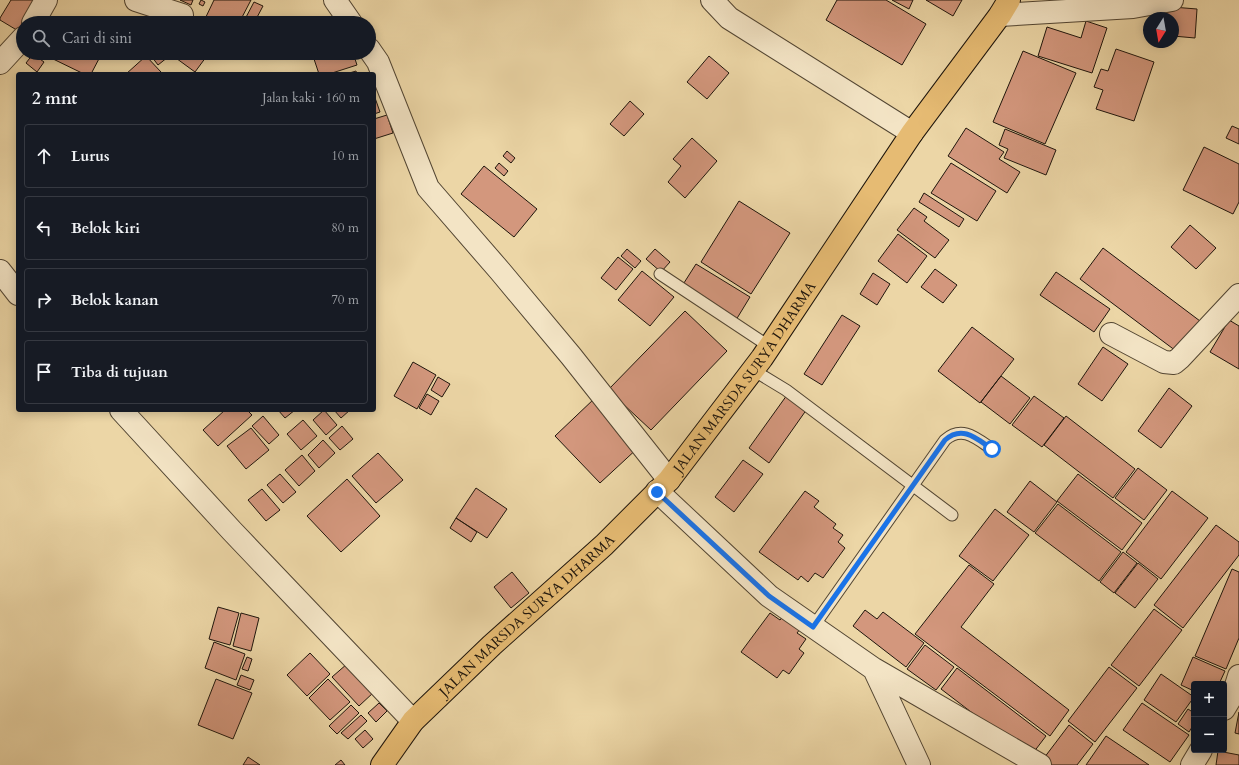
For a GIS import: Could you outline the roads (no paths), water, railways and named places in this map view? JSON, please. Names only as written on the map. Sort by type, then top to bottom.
[{"type":"highway","name":"JALAN MARSDA SURYA DHARMA","points":[[382,765],[413,721],[492,645],[604,544],[663,486],[770,348],[912,133],[1005,8]]},
{"type":"street","points":[[37,16],[46,0]]},
{"type":"street","points":[[136,0],[182,14]]},
{"type":"street","points":[[335,0],[346,16]]},
{"type":"street","points":[[712,0],[729,18],[912,133]]},
{"type":"street","points":[[1005,8],[1133,7],[1172,0]]},
{"type":"street","points":[[0,63],[16,46]]},
{"type":"street","points":[[376,59],[428,188],[500,270],[566,350],[663,486],[769,596],[874,669],[1040,765]]},
{"type":"street","points":[[0,271],[16,291]]},
{"type":"street","points":[[1111,334],[1164,362],[1174,363],[1239,295]]},
{"type":"street","points":[[124,412],[232,531],[413,721]]},
{"type":"street","points":[[874,669],[919,765]]},
{"type":"street","points":[[1192,765],[1199,753]]},
{"type":"lane","points":[[660,274],[770,348]]},
{"type":"lane","points":[[753,370],[786,390],[952,515]]},
{"type":"lane","points":[[813,627],[945,440],[952,434],[963,433],[975,438],[992,449]]}]
